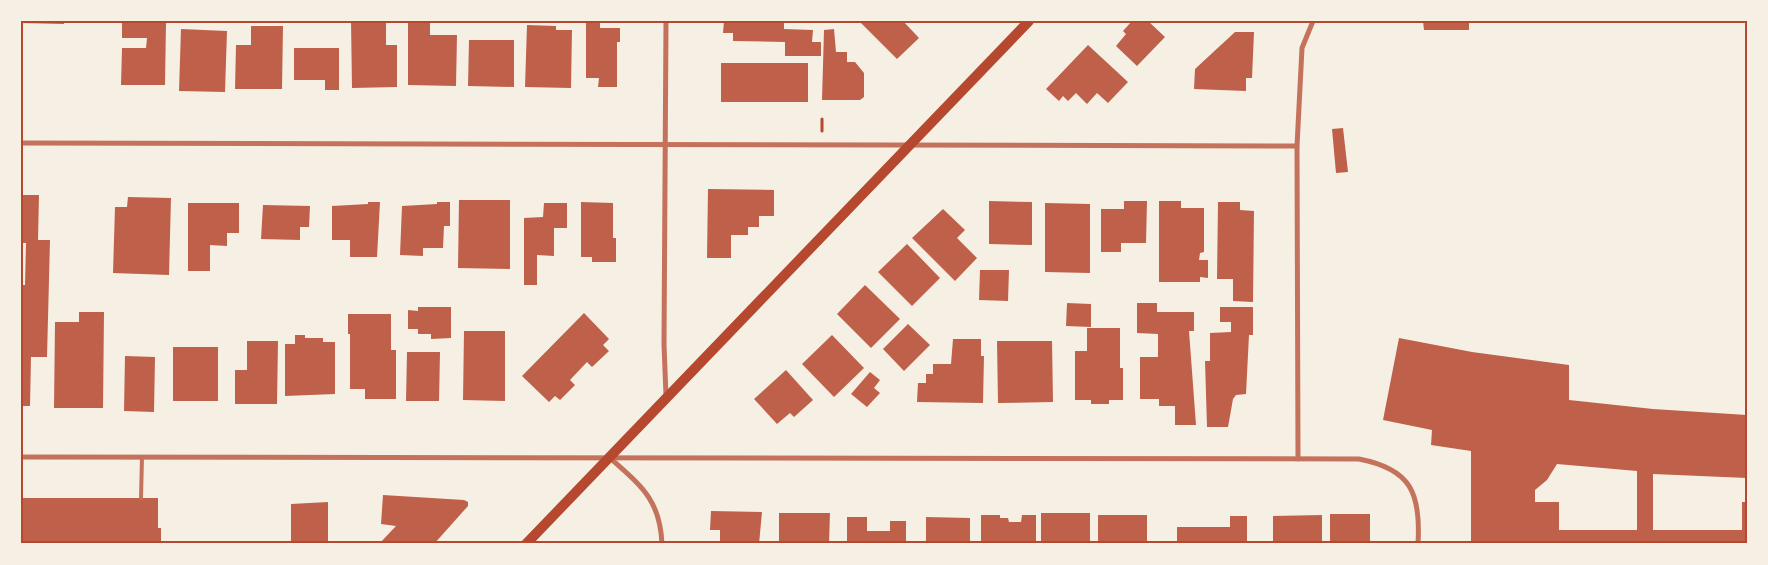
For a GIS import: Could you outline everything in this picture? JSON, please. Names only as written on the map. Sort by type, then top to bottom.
[{"type":"main road","points":[[526,544],[912,145],[1029,21]]},
{"type":"street","points":[[666,21],[664,344],[666,399]]},
{"type":"street","points":[[1298,459],[1297,146],[1302,48],[1313,21]]},
{"type":"street","points":[[21,143],[1297,146]]},
{"type":"street","points":[[21,456],[1358,459],[1378,463],[1395,471],[1407,481],[1415,494],[1419,509],[1418,544]]},
{"type":"street","points":[[610,458],[646,491],[657,512],[662,544]]},
{"type":"lane","points":[[141,498],[142,457]]},
{"type":"path","points":[[822,119],[822,134]]},
{"type":"building","points":[[21,21],[64,21],[64,24],[21,23]]},
{"type":"building","points":[[351,21],[386,21],[386,45],[397,45],[397,87],[352,88]]},
{"type":"building","points":[[408,21],[430,21],[430,35],[457,35],[456,86],[408,85]]},
{"type":"building","points":[[724,21],[784,21],[784,29],[813,30],[812,42],[821,42],[821,56],[785,56],[785,42],[733,41],[733,33],[723,33]]},
{"type":"building","points":[[859,21],[903,21],[919,38],[897,59]]},
{"type":"building","points":[[1132,21],[1148,21],[1165,37],[1137,66],[1116,46],[1126,34],[1123,31]]},
{"type":"building","points":[[1423,21],[1469,21],[1469,30],[1424,30]]},
{"type":"building","points":[[586,22],[600,22],[600,28],[620,28],[620,42],[617,42],[617,87],[598,87],[599,78],[586,78]]},
{"type":"building","points":[[122,23],[166,23],[165,85],[121,85],[122,48],[146,48],[147,38],[122,38]]},
{"type":"building","points":[[527,25],[556,26],[556,30],[572,30],[571,88],[525,87]]},
{"type":"building","points":[[251,26],[283,26],[282,89],[235,89],[236,45],[251,45]]},
{"type":"building","points":[[181,29],[227,31],[225,92],[179,91]]},
{"type":"building","points":[[834,29],[836,52],[847,52],[847,62],[855,62],[864,73],[864,97],[860,100],[822,100],[824,30]]},
{"type":"building","points":[[1235,32],[1254,32],[1252,78],[1246,78],[1246,91],[1194,89],[1195,69]]},
{"type":"building","points":[[469,40],[514,40],[514,87],[468,86]]},
{"type":"building","points":[[1088,45],[1128,82],[1108,103],[1097,93],[1087,104],[1076,93],[1068,101],[1063,96],[1059,101],[1046,89]]},
{"type":"building","points":[[294,48],[339,48],[339,90],[325,90],[325,80],[294,80]]},
{"type":"building","points":[[721,63],[808,63],[808,102],[721,102]]},
{"type":"building","points":[[1343,128],[1348,172],[1336,173],[1332,129]]},
{"type":"building","points":[[708,189],[774,190],[774,216],[759,216],[759,227],[748,227],[748,235],[731,235],[731,258],[707,258]]},
{"type":"building","points":[[21,195],[39,195],[38,240],[50,240],[47,357],[31,357],[30,406],[21,406],[21,285],[25,285],[26,243],[21,243]]},
{"type":"building","points":[[128,197],[171,198],[169,275],[113,273],[115,207],[127,207]]},
{"type":"building","points":[[459,200],[510,200],[510,269],[458,268]]},
{"type":"building","points":[[989,201],[1032,202],[1032,245],[989,244]]},
{"type":"building","points":[[1124,201],[1147,201],[1146,243],[1121,243],[1121,252],[1101,252],[1101,209],[1124,209]]},
{"type":"building","points":[[1159,201],[1181,201],[1181,208],[1204,208],[1204,252],[1200,253],[1199,260],[1208,260],[1208,278],[1200,277],[1200,282],[1159,282]]},
{"type":"building","points":[[368,202],[380,202],[377,257],[350,257],[350,240],[332,240],[332,206],[368,204]]},
{"type":"building","points":[[437,202],[450,202],[450,226],[444,226],[443,248],[423,248],[423,256],[400,255],[402,206],[437,204]]},
{"type":"building","points":[[581,202],[613,203],[613,238],[616,238],[616,262],[592,262],[592,257],[581,257]]},
{"type":"building","points":[[1218,202],[1240,202],[1240,210],[1254,211],[1253,302],[1233,301],[1233,279],[1217,279]]},
{"type":"building","points":[[188,203],[239,203],[239,233],[227,233],[227,246],[210,245],[210,271],[188,271]]},
{"type":"building","points":[[544,203],[567,203],[567,228],[554,228],[554,256],[537,255],[537,285],[524,285],[524,218],[543,217]]},
{"type":"building","points":[[1045,203],[1090,204],[1090,273],[1045,272]]},
{"type":"building","points":[[263,205],[310,206],[309,227],[300,227],[300,240],[261,239]]},
{"type":"building","points":[[943,209],[965,230],[957,238],[977,258],[955,281],[912,238]]},
{"type":"building","points":[[907,244],[940,278],[912,306],[878,272]]},
{"type":"building","points":[[980,270],[1009,270],[1008,301],[979,300]]},
{"type":"building","points":[[865,285],[900,319],[871,348],[837,314]]},
{"type":"building","points":[[1067,303],[1091,304],[1091,327],[1066,326]]},
{"type":"building","points":[[1137,303],[1157,303],[1157,312],[1194,312],[1194,331],[1189,331],[1196,425],[1175,425],[1175,406],[1159,406],[1159,399],[1140,399],[1140,357],[1158,357],[1158,334],[1137,333]]},
{"type":"building","points":[[418,307],[451,307],[451,338],[431,339],[431,334],[418,334],[418,329],[408,329],[408,310],[418,311]]},
{"type":"building","points":[[1220,307],[1253,307],[1253,335],[1249,335],[1246,394],[1236,395],[1233,399],[1228,427],[1207,427],[1205,361],[1210,361],[1210,333],[1231,332],[1231,322],[1220,322]]},
{"type":"building","points":[[79,312],[104,312],[103,408],[54,408],[55,322],[79,322]]},
{"type":"building","points":[[584,313],[609,339],[603,345],[609,351],[592,367],[587,362],[570,380],[575,385],[560,400],[555,396],[549,402],[522,376]]},
{"type":"building","points":[[348,314],[391,314],[391,350],[396,350],[396,399],[365,399],[365,389],[350,389]]},
{"type":"building","points":[[908,324],[930,345],[904,371],[883,349]]},
{"type":"building","points":[[1087,328],[1120,328],[1120,368],[1123,368],[1123,400],[1109,400],[1109,404],[1091,404],[1091,400],[1075,400],[1075,351],[1087,351]]},
{"type":"building","points":[[464,331],[505,331],[505,401],[463,400]]},
{"type":"building","points":[[295,335],[305,335],[305,338],[323,338],[323,342],[335,342],[335,394],[285,396],[285,344],[295,344]]},
{"type":"building","points":[[832,335],[864,368],[834,397],[802,364]]},
{"type":"building","points":[[1399,338],[1472,352],[1569,365],[1569,400],[1653,409],[1747,415],[1747,478],[1653,474],[1653,530],[1742,530],[1742,502],[1747,502],[1747,544],[1471,544],[1471,451],[1431,445],[1432,430],[1383,420]],"holes":[[[1557,464],[1637,471],[1637,530],[1559,530],[1559,502],[1535,502],[1535,490],[1547,480]]]},
{"type":"building","points":[[953,339],[981,339],[981,356],[984,356],[983,403],[917,402],[918,383],[926,383],[926,374],[933,374],[933,364],[951,364]]},
{"type":"building","points":[[247,341],[278,341],[277,404],[235,404],[235,370],[247,370]]},
{"type":"building","points":[[997,341],[1052,341],[1053,402],[998,403]]},
{"type":"building","points":[[173,347],[218,347],[218,401],[173,401]]},
{"type":"building","points":[[407,352],[440,352],[439,401],[406,401]]},
{"type":"building","points":[[125,356],[155,357],[154,412],[124,411]]},
{"type":"building","points":[[786,370],[813,400],[794,417],[790,413],[777,424],[754,399]]},
{"type":"building","points":[[870,372],[880,380],[874,388],[880,393],[867,407],[851,394]]},
{"type":"building","points":[[383,495],[464,500],[468,502],[468,506],[434,544],[379,544],[396,526],[381,524]]},
{"type":"building","points":[[21,498],[158,498],[158,528],[161,528],[161,544],[21,544]]},
{"type":"building","points":[[328,502],[328,544],[291,544],[291,504]]},
{"type":"building","points":[[711,511],[762,512],[759,544],[720,544],[720,530],[710,530]]},
{"type":"building","points":[[779,513],[830,513],[829,544],[779,544]]},
{"type":"building","points":[[1041,513],[1090,513],[1090,544],[1041,544]]},
{"type":"building","points":[[1330,514],[1370,514],[1370,544],[1330,544]]},
{"type":"building","points":[[981,515],[1000,515],[1000,518],[1008,518],[1009,522],[1021,522],[1022,515],[1036,515],[1036,541],[1023,541],[1023,544],[981,544]]},
{"type":"building","points":[[1098,515],[1147,515],[1147,544],[1098,544]]},
{"type":"building","points":[[1322,515],[1322,544],[1273,544],[1273,516]]},
{"type":"building","points":[[1230,516],[1247,516],[1247,544],[1177,544],[1177,527],[1230,527]]},
{"type":"building","points":[[847,517],[867,517],[867,531],[890,531],[890,521],[906,521],[906,544],[847,544]]},
{"type":"building","points":[[926,517],[970,518],[970,544],[926,544]]}]
